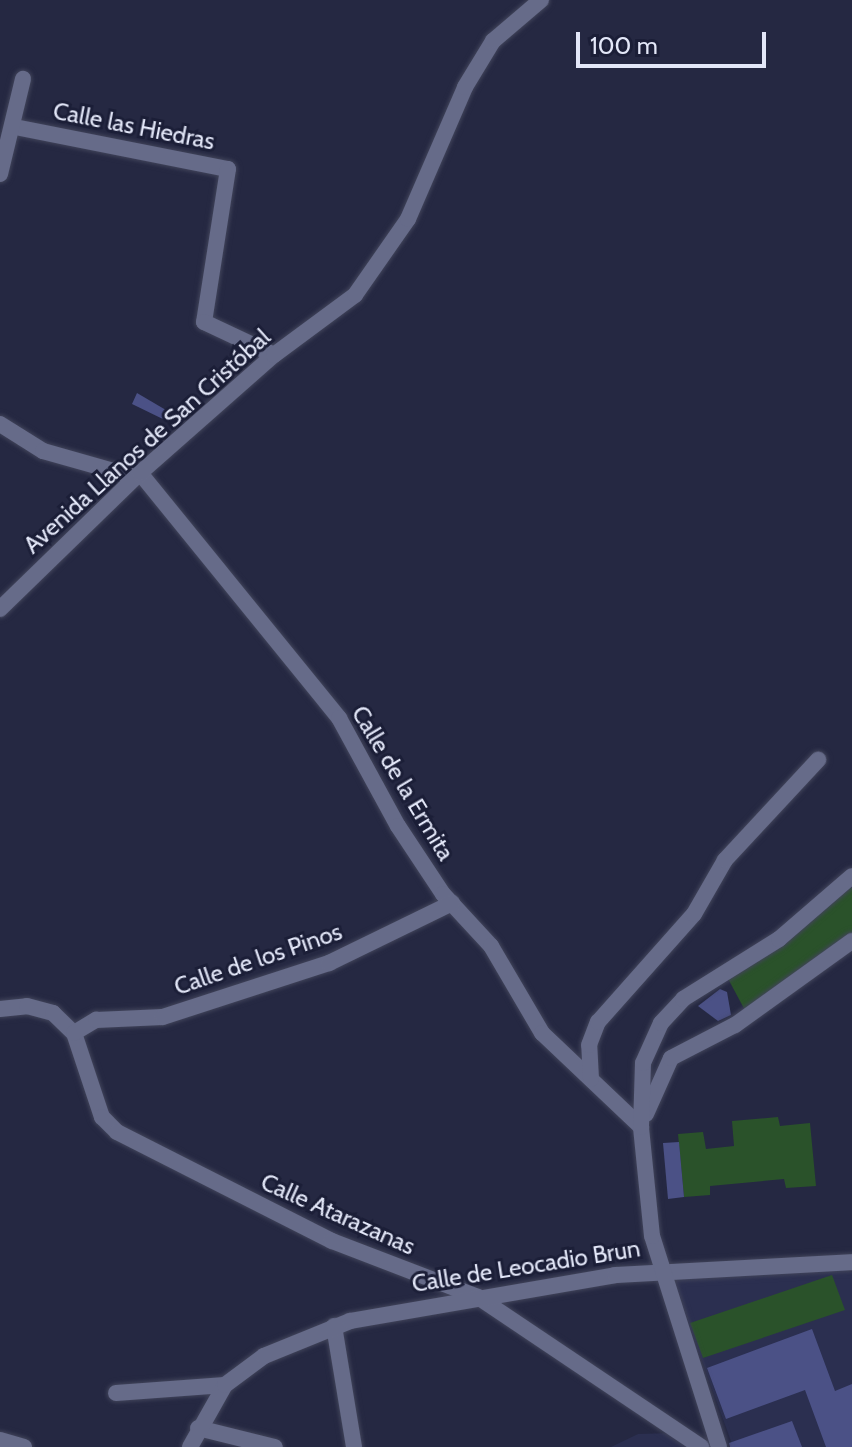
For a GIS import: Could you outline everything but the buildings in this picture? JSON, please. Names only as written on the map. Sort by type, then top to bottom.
[{"type":"street","name":"Avenida Llanos de San Cristóbal","points":[[0,609],[138,475],[274,355],[355,295],[385,256],[493,41],[541,0]]},
{"type":"street","points":[[0,174],[15,127],[23,79]]},
{"type":"street","name":"Calle las Hiedras","points":[[15,127],[228,169],[204,322],[274,355]]},
{"type":"street","points":[[0,424],[43,451],[138,475]]},
{"type":"street","name":"Calle de la Ermita","points":[[138,475],[339,718],[398,826],[452,903],[491,946],[542,1033],[641,1127]]},
{"type":"street","points":[[591,1079],[589,1045],[598,1022],[694,914],[725,860],[818,760]]},
{"type":"street","points":[[699,1446],[718,1444],[660,1270],[641,1127],[643,1063],[655,1033],[683,999],[799,923],[852,876]]},
{"type":"street","name":"Calle de los Pinos","points":[[74,1033],[96,1020],[163,1017],[329,963],[452,903]]},
{"type":"street","points":[[641,1127],[671,1058],[762,1006],[852,941]]},
{"type":"street","points":[[0,1009],[27,1006],[53,1013],[74,1033]]},
{"type":"street","name":"Calle Atarazanas","points":[[74,1033],[102,1117],[117,1132],[332,1241],[478,1297],[699,1446]]},
{"type":"street","name":"Calle de Leocadio Brun","points":[[190,1447],[225,1385],[264,1356],[334,1326],[478,1297],[660,1270],[852,1262]]},
{"type":"street","points":[[334,1326],[354,1447]]},
{"type":"street","points":[[116,1393],[225,1385]]},
{"type":"street","points":[[198,1428],[275,1447]]},
{"type":"street","points":[[0,1440],[24,1447]]},
{"type":"shaded area","points":[[836,1268],[852,1272],[852,1447],[733,1447],[672,1276]]},
{"type":"shaded area","points":[[672,1433],[688,1447],[611,1447],[638,1434]]},
{"type":"green space","points":[[840,888],[852,888],[852,941],[748,1016],[725,973]]},
{"type":"green space","points":[[778,1117],[780,1126],[810,1123],[816,1186],[786,1188],[784,1179],[710,1186],[710,1195],[684,1197],[678,1134],[703,1132],[706,1149],[734,1146],[732,1121]]},
{"type":"green space","points":[[832,1275],[845,1310],[703,1358],[690,1323]]}]
